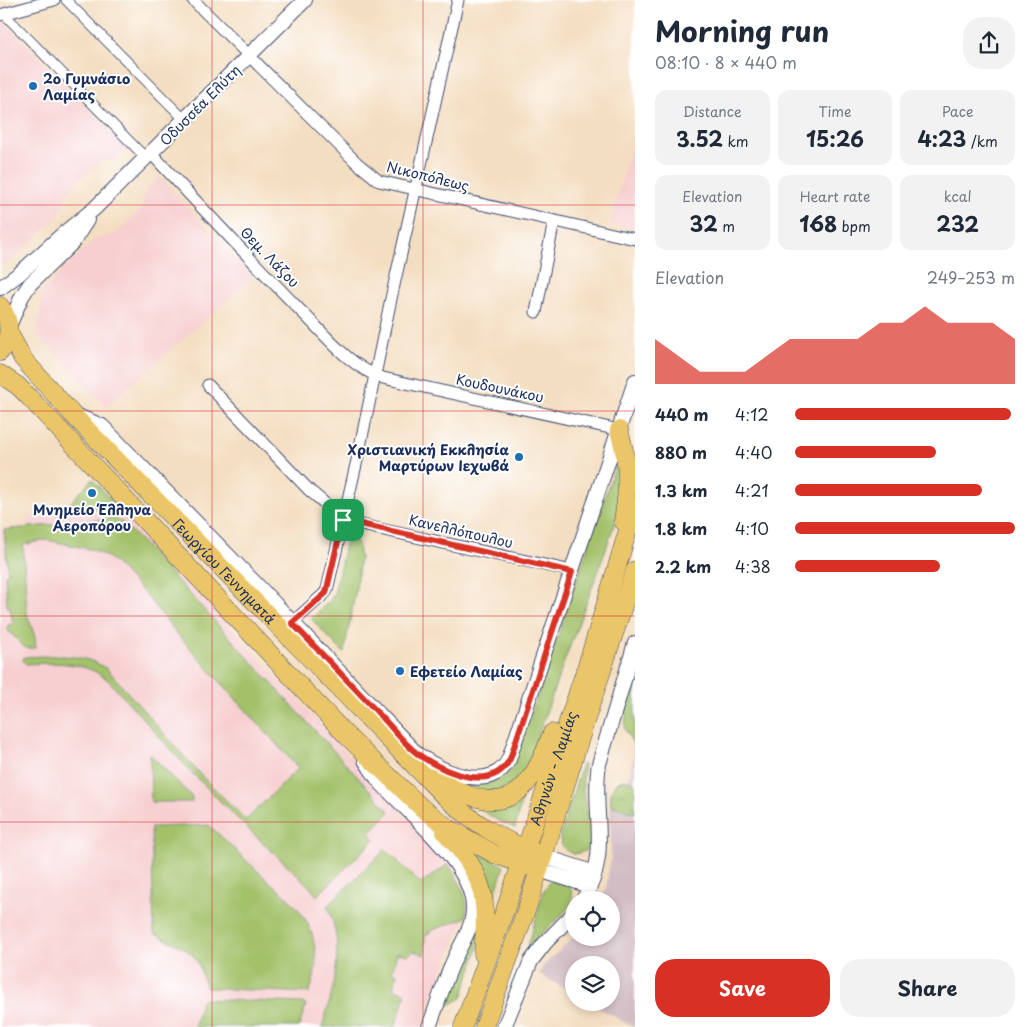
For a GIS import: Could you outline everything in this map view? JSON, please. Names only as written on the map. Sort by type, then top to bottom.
[{"type":"main road","name":"Γεωργίου Γεννηματά","points":[[0,306],[6,316],[9,330],[23,359],[72,414],[408,760],[464,814],[500,837],[523,856]]},
{"type":"main road","points":[[0,352],[6,344],[9,330]]},
{"type":"main road","name":"Γεωργίου Γεννηματά","points":[[0,374],[18,386],[28,396],[348,737],[422,808],[447,827],[494,854],[523,856]]},
{"type":"main road","points":[[611,586],[628,485],[626,458],[619,430]]},
{"type":"main road","name":"Αθηνών - Λαμίας","points":[[463,1027],[523,856],[600,623],[635,507]]},
{"type":"main road","name":"Αθηνών - Λαμίας","points":[[484,1027],[528,905],[635,570]]},
{"type":"main road","points":[[408,760],[449,787],[480,799],[502,800],[515,794],[533,776],[539,766],[582,650],[600,623]]},
{"type":"main road","points":[[422,808],[468,859],[478,876],[484,896],[485,917],[480,979]]},
{"type":"main road","points":[[523,856],[541,863]]},
{"type":"street","points":[[51,0],[2,15],[149,155]]},
{"type":"street","points":[[66,0],[185,120]]},
{"type":"street","name":"Νικοπόλεως","points":[[193,0],[379,181],[635,239]]},
{"type":"street","name":"Οδυσσέα Ελύτη","points":[[0,288],[19,274],[64,233],[94,209],[305,0]]},
{"type":"street","points":[[292,623],[326,593],[458,0]]},
{"type":"street","name":"Θεμ. Λάζου","points":[[149,155],[345,355],[374,375]]},
{"type":"street","name":"Οδυσσέα Ελύτη","points":[[9,330],[22,296],[30,284],[73,242],[94,209]]},
{"type":"street","points":[[536,312],[554,221]]},
{"type":"street","name":"Κουδουνάκου","points":[[374,375],[619,430]]},
{"type":"street","points":[[72,414],[102,426],[258,586],[417,754],[454,773],[474,778],[487,778],[502,770],[510,759],[635,381]]},
{"type":"street","name":"Κανελλόπουλου","points":[[208,385],[309,490],[344,518],[572,572]]},
{"type":"street","points":[[587,891],[593,879],[600,846],[597,781],[599,764],[635,643]]},
{"type":"street","points":[[348,737],[379,781],[461,870],[470,890],[473,909],[471,922],[442,988],[429,1027]]},
{"type":"street","points":[[541,863],[593,879]]},
{"type":"street","points":[[504,1027],[531,961],[565,922]]},
{"type":"shaded area","name":"2ο Γυμνάσιο Λαμίας","points":[[4,22],[128,149],[117,160],[100,161],[69,190],[60,214],[12,260],[0,264],[0,24]]},
{"type":"shaded area","points":[[635,130],[635,229],[610,224]]},
{"type":"shaded area","points":[[160,177],[253,277],[106,407],[37,335],[43,290],[94,239],[114,235],[141,210],[146,190]]},
{"type":"shaded area","points":[[121,508],[455,870],[469,907],[422,1027],[0,1027],[0,529],[26,526],[30,517]]},
{"type":"shaded area","points":[[635,717],[635,1027],[604,1011],[620,1011],[620,956],[565,956],[565,989],[539,974],[544,965],[565,945],[620,946],[620,891],[605,891],[611,856],[611,790],[615,783],[621,780],[629,780],[634,754],[631,734]]},
{"type":"green space","points":[[620,452],[617,516],[528,765],[515,782],[504,789],[489,792],[470,787],[462,782],[492,782],[504,777],[514,765]]},
{"type":"green space","points":[[92,479],[117,506],[62,512]]},
{"type":"green space","points":[[112,518],[121,521],[139,539],[390,812],[369,833],[375,839],[317,896],[308,885],[193,774],[109,681],[90,669],[80,666],[59,663],[26,664],[23,661],[24,657],[78,657],[107,669],[197,771],[246,820],[298,768],[178,635],[145,594],[112,560],[94,550],[44,540],[23,545],[27,614],[35,637],[36,648],[25,648],[8,631],[8,625],[13,624],[10,607],[7,607],[5,574],[8,573],[4,530]]},
{"type":"green space","points":[[348,532],[352,533],[358,545],[360,558],[344,653],[311,619],[334,594]]},
{"type":"green space","points":[[635,675],[635,747],[625,729],[626,711]]},
{"type":"green space","points":[[150,754],[192,797],[192,802],[151,802]]},
{"type":"green space","points":[[582,764],[584,765],[583,789],[591,839],[590,845],[585,851],[573,854],[563,847],[560,836]]},
{"type":"green space","points":[[629,780],[635,784],[635,813],[611,805],[612,789],[616,783]]},
{"type":"green space","points":[[522,799],[515,828],[481,810],[501,808]]},
{"type":"green space","points":[[209,825],[288,898],[307,922],[316,952],[315,973],[309,993],[207,988],[199,965],[191,953],[154,933],[151,827]]},
{"type":"green space","points":[[386,849],[421,884],[448,864],[463,890],[467,904],[465,918],[433,930],[425,936],[425,955],[414,951],[408,955],[397,953],[392,972],[397,974],[393,989],[406,993],[395,1027],[322,1027],[334,982],[337,952],[333,921],[327,906]]},
{"type":"green space","points":[[477,852],[504,866],[494,897],[489,875]]},
{"type":"green space","points":[[551,880],[568,884],[572,891],[565,891],[565,911],[528,946],[544,890]]},
{"type":"green space","points":[[482,928],[478,948],[462,998],[447,1006],[446,1001],[459,963]]},
{"type":"green space","points":[[202,999],[303,1003],[306,1005],[299,1027],[194,1027]]},
{"type":"place","name":"2ο Γυμνάσιο Λαμίας","points":[[33,86]]},
{"type":"place","name":"Χριστιανική Εκκλησία Μαρτύρων Ιεχωβά","points":[[519,457]]},
{"type":"place","name":"Μνημείο Έλληνα Αεροπόρου","points":[[92,493]]},
{"type":"place","name":"Εφετείο Λαμίας","points":[[400,671]]},
{"type":"route","points":[[343,520],[572,572],[510,759],[506,766],[495,775],[487,778],[465,776],[444,769],[417,754],[292,623],[326,593],[343,520]]}]
